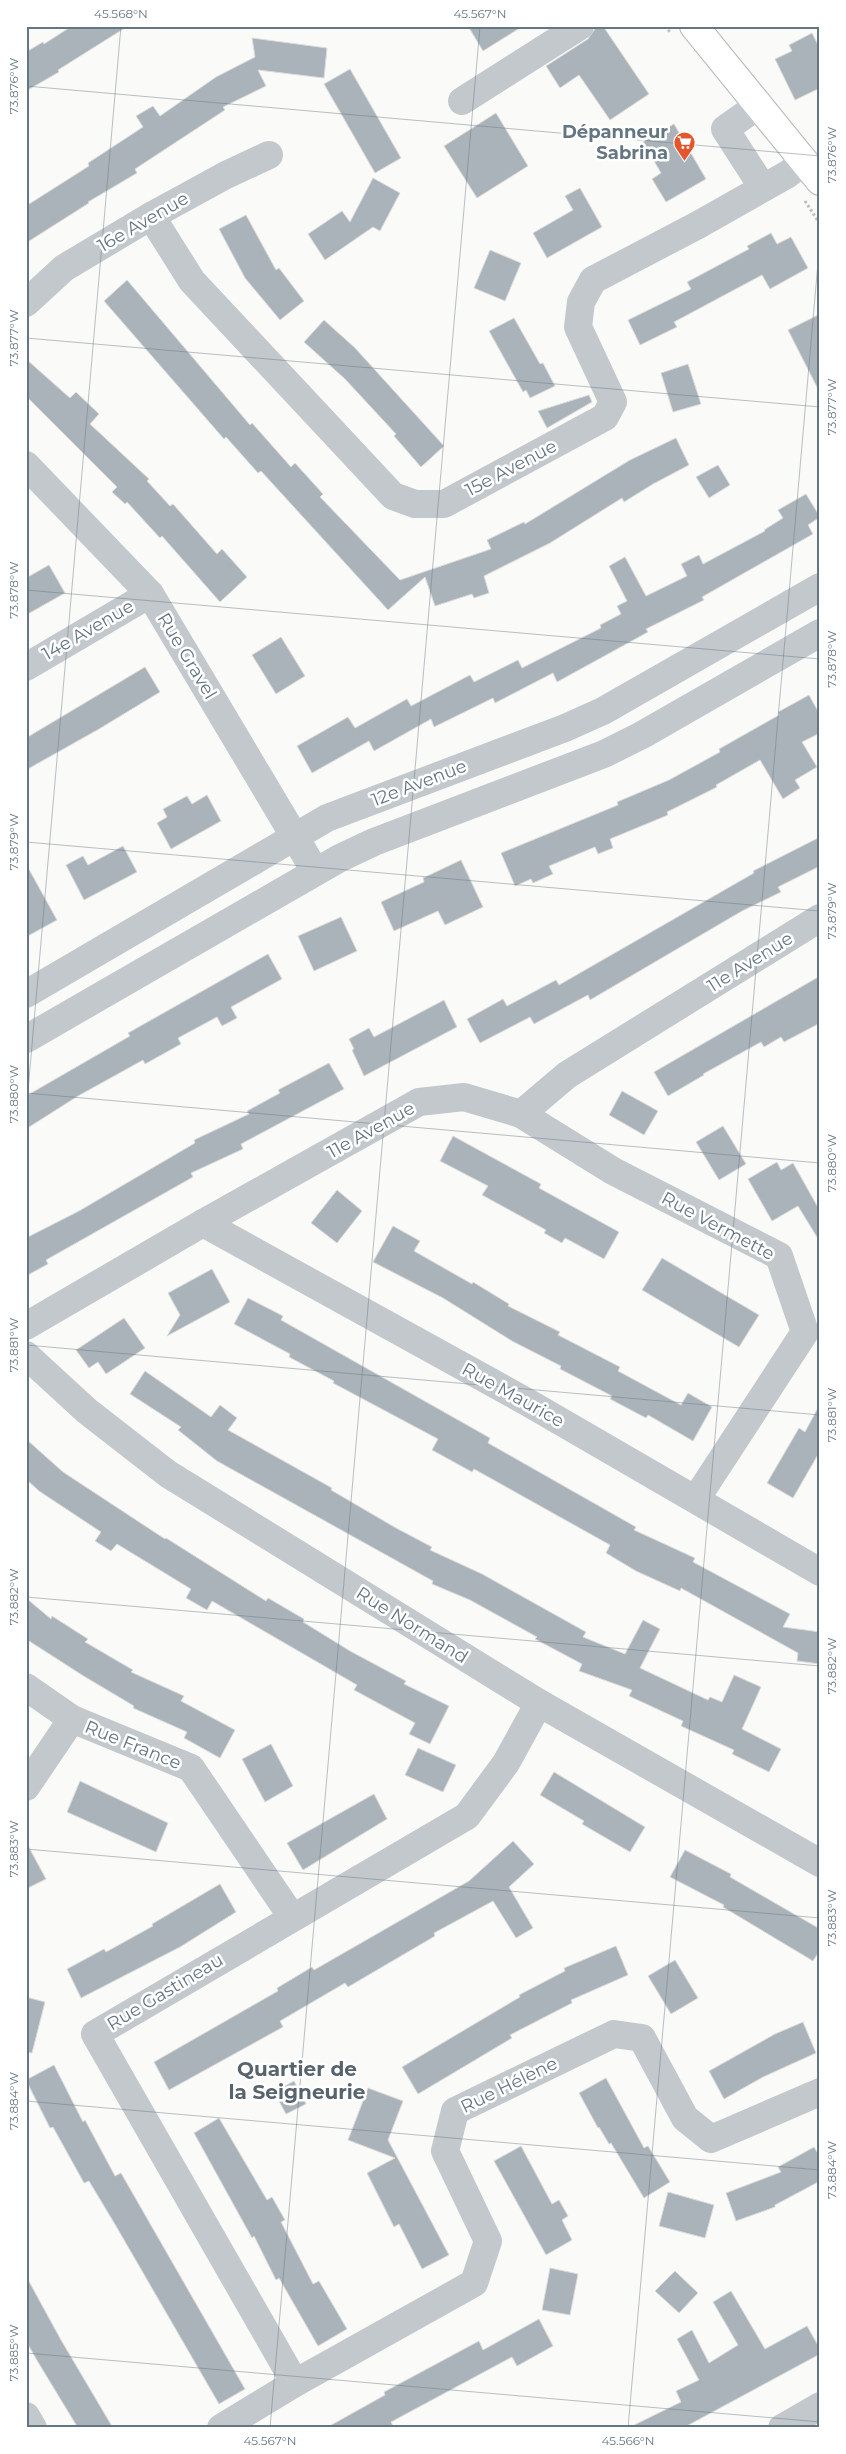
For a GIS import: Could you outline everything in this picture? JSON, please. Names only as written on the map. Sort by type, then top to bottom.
[{"type":"main road","points":[[694,26],[759,105],[809,179]]},
{"type":"street","points":[[462,101],[580,26]]},
{"type":"street","points":[[759,105],[726,129],[763,188]]},
{"type":"street","name":"16e Avenue","points":[[26,303],[64,268],[151,216],[226,175],[269,155]]},
{"type":"street","name":"15e Avenue","points":[[151,216],[192,281],[393,496],[415,504],[444,504],[605,417],[613,402],[578,327],[581,302],[592,280],[698,225],[788,174],[809,179]]},
{"type":"street","name":"Rue Gravel","points":[[26,466],[150,594],[315,871]]},
{"type":"street","name":"12e Avenue","points":[[26,994],[327,818],[565,728],[603,711],[820,587]]},
{"type":"street","name":"14e Avenue","points":[[26,667],[150,594]]},
{"type":"street","points":[[26,1039],[315,871],[374,842],[604,754],[642,735],[820,632]]},
{"type":"street","name":"11e Avenue","points":[[26,1326],[203,1223],[420,1102],[464,1097],[521,1114],[568,1075],[820,918]]},
{"type":"street","name":"Rue Vermette","points":[[521,1114],[612,1171],[779,1256],[805,1332],[696,1499]]},
{"type":"street","name":"Rue Maurice","points":[[203,1223],[527,1402],[820,1572]]},
{"type":"street","name":"Rue Normand","points":[[26,1355],[87,1412],[168,1474],[539,1703],[820,1862]]},
{"type":"street","name":"Rue France","points":[[26,1687],[72,1719],[191,1768],[292,1917]]},
{"type":"street","name":"Rue Gastineau","points":[[295,2383],[94,2034],[467,1816],[506,1763],[539,1703]]},
{"type":"street","points":[[26,1787],[72,1719]]},
{"type":"street","name":"Rue Hélène","points":[[221,2428],[295,2383],[474,2283],[488,2241],[445,2151],[455,2110],[614,2034],[642,2038],[684,2118],[711,2140],[820,2092]]},
{"type":"street","points":[[782,2428],[820,2406]]},
{"type":"street","points":[[26,2416],[32,2428]]},
{"type":"path","points":[[809,179],[820,224]]},
{"type":"building","points":[[72,26],[128,26],[58,70],[59,72],[26,91],[26,52],[43,42],[44,44]]},
{"type":"building","points":[[468,26],[523,26],[483,51]]},
{"type":"building","points":[[597,26],[603,26],[649,94],[610,120],[579,75],[560,88],[546,66],[588,39]]},
{"type":"building","points":[[812,33],[820,49],[820,88],[795,100],[775,59],[792,51],[789,45]]},
{"type":"building","points":[[252,38],[327,48],[324,78],[258,70],[266,86],[223,107],[225,110],[135,169],[137,173],[88,202],[26,243],[26,206],[89,166],[88,163],[143,127],[136,116],[153,106],[160,116],[216,77],[255,57]]},
{"type":"building","points":[[350,69],[401,158],[375,173],[324,84]]},
{"type":"building","points":[[496,113],[528,166],[477,198],[444,146]]},
{"type":"building","points":[[674,124],[706,179],[666,202],[652,179],[661,173],[643,142]]},
{"type":"building","points":[[373,178],[400,193],[380,231],[373,227],[325,260],[308,234],[342,211],[350,222]]},
{"type":"building","points":[[580,188],[602,227],[547,258],[533,233],[573,210],[565,196]]},
{"type":"building","points":[[246,215],[276,270],[279,268],[304,301],[280,320],[245,278],[219,229]]},
{"type":"building","points":[[771,233],[777,244],[791,237],[808,268],[770,289],[762,275],[674,322],[677,327],[640,345],[628,320],[691,289],[687,282],[749,249],[747,246]]},
{"type":"building","points":[[490,250],[521,263],[505,301],[474,288]]},
{"type":"building","points":[[127,280],[250,425],[252,423],[291,467],[295,463],[323,494],[320,497],[400,580],[491,549],[487,540],[524,522],[525,524],[630,460],[676,438],[689,465],[624,502],[622,498],[550,543],[484,576],[489,593],[474,598],[472,594],[435,606],[425,577],[388,610],[261,471],[258,473],[226,437],[224,439],[104,301]]},
{"type":"building","points":[[820,314],[820,393],[788,330]]},
{"type":"building","points":[[514,318],[540,364],[543,363],[555,386],[530,398],[526,390],[523,392],[489,331]]},
{"type":"building","points":[[324,320],[355,348],[444,446],[421,467],[394,436],[396,434],[345,379],[304,342]]},
{"type":"building","points":[[26,359],[70,398],[76,392],[99,414],[90,424],[149,479],[147,481],[170,506],[173,504],[217,554],[222,549],[247,577],[220,602],[162,536],[160,538],[127,502],[125,504],[112,492],[117,487],[26,396]]},
{"type":"building","points":[[688,364],[701,404],[673,412],[661,373]]},
{"type":"building","points":[[589,395],[592,402],[547,428],[538,411]]},
{"type":"building","points":[[718,465],[730,485],[709,498],[696,477]]},
{"type":"building","points":[[806,494],[820,517],[808,525],[813,534],[702,597],[704,600],[646,629],[648,632],[557,682],[553,673],[495,703],[493,698],[434,727],[431,719],[374,751],[369,741],[312,773],[297,746],[348,717],[355,728],[407,699],[411,706],[470,675],[474,682],[518,660],[522,668],[601,628],[600,625],[621,614],[617,606],[627,601],[609,566],[625,557],[646,596],[687,576],[681,564],[699,555],[703,564],[765,531],[783,518],[778,510]]},
{"type":"building","points":[[49,565],[65,593],[26,615],[26,578]]},
{"type":"building","points":[[281,637],[305,676],[276,694],[252,655]]},
{"type":"building","points":[[145,667],[160,692],[26,770],[26,738]]},
{"type":"building","points":[[809,695],[820,715],[820,733],[802,742],[817,767],[795,780],[800,788],[783,799],[760,760],[716,785],[717,787],[667,812],[668,815],[610,839],[613,848],[598,854],[595,847],[549,866],[553,874],[533,883],[531,879],[515,886],[501,853],[618,805],[617,802],[669,780],[720,752],[719,749],[779,715],[778,712]]},
{"type":"building","points":[[207,795],[221,821],[171,849],[157,823],[167,817],[163,809],[187,796],[192,804]]},
{"type":"building","points":[[820,837],[820,866],[778,887],[781,892],[742,911],[590,1000],[588,995],[534,1024],[530,1017],[480,1043],[467,1019],[503,999],[507,1006],[556,980],[559,985],[754,873],[753,871]]},
{"type":"building","points":[[123,846],[137,872],[84,900],[66,865],[83,856],[88,865]]},
{"type":"building","points":[[461,860],[483,907],[445,925],[438,911],[394,931],[381,902],[424,882],[423,878]]},
{"type":"building","points":[[26,864],[57,920],[26,937]]},
{"type":"building","points":[[341,917],[357,951],[314,971],[298,936]]},
{"type":"building","points":[[268,954],[282,979],[231,1007],[237,1018],[222,1026],[217,1017],[178,1038],[181,1044],[145,1064],[143,1060],[78,1096],[26,1129],[26,1096],[130,1036],[128,1033]]},
{"type":"building","points":[[820,976],[820,1023],[784,1042],[781,1037],[764,1047],[761,1042],[668,1096],[654,1072]]},
{"type":"building","points":[[444,1000],[457,1027],[364,1076],[349,1039],[369,1028],[374,1037]]},
{"type":"building","points":[[329,1063],[344,1089],[241,1144],[243,1149],[191,1173],[193,1177],[46,1260],[48,1264],[26,1276],[26,1238],[79,1211],[195,1143],[194,1140],[249,1114],[247,1111],[280,1093],[278,1090]]},
{"type":"building","points":[[622,1091],[658,1111],[644,1135],[609,1115]]},
{"type":"building","points":[[723,1126],[746,1164],[719,1180],[696,1142]]},
{"type":"building","points":[[453,1136],[541,1184],[539,1188],[619,1232],[604,1259],[565,1238],[562,1243],[544,1233],[546,1230],[482,1195],[488,1186],[440,1161]]},
{"type":"building","points":[[777,1162],[781,1170],[793,1163],[820,1211],[820,1242],[798,1206],[772,1221],[748,1179]]},
{"type":"building","points":[[337,1190],[362,1211],[337,1243],[311,1223]]},
{"type":"building","points":[[393,1226],[420,1241],[414,1251],[472,1284],[473,1282],[509,1304],[508,1306],[560,1332],[558,1335],[620,1367],[618,1371],[681,1405],[688,1393],[712,1407],[693,1441],[648,1415],[646,1418],[610,1399],[612,1396],[560,1369],[561,1366],[512,1341],[443,1298],[373,1262]]},
{"type":"building","points":[[662,1258],[759,1315],[739,1347],[642,1290]]},
{"type":"building","points":[[212,1269],[230,1302],[167,1336],[180,1315],[168,1293]]},
{"type":"building","points":[[248,1298],[283,1316],[281,1320],[490,1438],[488,1443],[636,1527],[634,1530],[695,1558],[693,1562],[790,1614],[783,1627],[820,1632],[820,1664],[797,1661],[798,1653],[681,1588],[680,1591],[636,1571],[606,1553],[610,1545],[474,1469],[472,1472],[432,1450],[438,1439],[333,1383],[334,1381],[289,1357],[290,1354],[234,1324]]},
{"type":"building","points":[[124,1318],[145,1348],[106,1374],[98,1362],[89,1368],[76,1350]]},
{"type":"building","points":[[145,1371],[211,1417],[220,1405],[237,1418],[228,1430],[432,1547],[430,1550],[482,1574],[586,1632],[583,1637],[625,1654],[643,1620],[660,1629],[640,1668],[708,1700],[710,1697],[722,1702],[734,1675],[761,1687],[742,1729],[781,1749],[769,1772],[732,1754],[734,1750],[681,1726],[683,1721],[629,1696],[632,1690],[579,1671],[582,1664],[535,1639],[537,1637],[470,1600],[432,1584],[433,1581],[217,1461],[178,1430],[181,1427],[130,1394]]},
{"type":"building","points":[[820,1404],[820,1451],[793,1498],[767,1483],[799,1428],[805,1432]]},
{"type":"building","points":[[26,1439],[63,1472],[165,1539],[266,1601],[268,1598],[304,1619],[303,1622],[350,1651],[406,1681],[404,1684],[449,1706],[430,1744],[409,1734],[415,1723],[354,1690],[357,1685],[212,1601],[207,1610],[186,1598],[191,1589],[117,1544],[111,1551],[95,1541],[101,1532],[39,1491],[26,1479]]},
{"type":"building","points":[[26,1598],[51,1619],[52,1616],[88,1639],[85,1642],[133,1670],[131,1672],[184,1696],[181,1701],[235,1730],[220,1758],[184,1738],[187,1732],[133,1708],[134,1706],[26,1639]]},
{"type":"building","points":[[271,1744],[293,1786],[265,1802],[242,1759]]},
{"type":"building","points":[[418,1748],[456,1765],[443,1792],[405,1775]]},
{"type":"building","points":[[554,1772],[645,1827],[630,1852],[582,1824],[584,1821],[540,1795]]},
{"type":"building","points":[[80,1781],[168,1823],[156,1852],[67,1812]]},
{"type":"building","points":[[374,1794],[387,1819],[303,1870],[287,1843]]},
{"type":"building","points":[[513,1841],[534,1864],[509,1887],[533,1928],[516,1938],[493,1901],[434,1933],[435,1936],[348,1987],[345,1983],[280,2021],[283,2027],[169,2090],[154,2062],[278,1991],[277,1988],[312,1967],[314,1970],[469,1881]]},
{"type":"building","points":[[26,1842],[46,1879],[26,1889]]},
{"type":"building","points":[[685,1850],[731,1874],[730,1877],[820,1929],[820,1950],[813,1961],[723,1907],[724,1905],[670,1877]]},
{"type":"building","points":[[220,1884],[236,1912],[180,1947],[81,1998],[67,1969],[104,1949],[106,1952],[153,1926],[152,1924]]},
{"type":"building","points":[[616,1946],[628,1975],[571,2000],[572,2003],[510,2035],[512,2038],[418,2094],[402,2067],[520,1997],[519,1995],[565,1971],[564,1968]]},
{"type":"building","points":[[675,1960],[698,1998],[671,2014],[648,1976]]},
{"type":"building","points":[[26,1997],[45,2002],[32,2053],[26,2052]]},
{"type":"building","points":[[803,2022],[816,2053],[763,2077],[724,2099],[709,2071],[775,2034]]},
{"type":"building","points":[[54,2065],[83,2122],[85,2120],[115,2176],[121,2173],[245,2389],[219,2404],[89,2181],[84,2183],[53,2127],[50,2128],[26,2080]]},
{"type":"building","points":[[606,2078],[644,2148],[648,2146],[670,2182],[644,2198],[611,2143],[609,2144],[598,2128],[579,2093]]},
{"type":"building","points":[[294,2081],[306,2104],[286,2114],[274,2092]]},
{"type":"building","points":[[368,2088],[403,2101],[388,2140],[449,2255],[422,2269],[399,2224],[394,2227],[367,2173],[395,2158],[348,2140]]},
{"type":"building","points":[[219,2118],[267,2200],[272,2197],[285,2220],[281,2222],[313,2284],[319,2281],[347,2329],[318,2346],[279,2278],[276,2280],[254,2236],[252,2238],[194,2133]]},
{"type":"building","points":[[521,2146],[552,2204],[559,2200],[568,2216],[562,2220],[572,2240],[546,2255],[494,2161]]},
{"type":"building","points":[[814,2147],[820,2157],[820,2181],[775,2205],[775,2207],[736,2221],[726,2193],[781,2172],[778,2167]]},
{"type":"building","points":[[668,2192],[714,2205],[705,2238],[659,2226]]},
{"type":"building","points":[[550,2268],[578,2274],[570,2315],[542,2310]]},
{"type":"building","points":[[675,2271],[698,2293],[679,2313],[655,2291]]},
{"type":"building","points":[[26,2276],[113,2428],[78,2428],[38,2362],[26,2341]]},
{"type":"building","points":[[731,2291],[765,2349],[807,2326],[820,2349],[820,2354],[683,2428],[628,2428],[681,2402],[676,2391],[699,2380],[677,2339],[692,2330],[709,2363],[738,2345],[713,2302]]},
{"type":"building","points":[[539,2319],[553,2346],[517,2366],[512,2357],[391,2422],[394,2428],[326,2428],[385,2395],[384,2392],[479,2341],[483,2350]]},
{"type":"place","name":"Dépanneur Sabrina","points":[[684,161]]},
{"type":"district","name":"Quartier de la Seigneurie","points":[[297,2080]]}]
